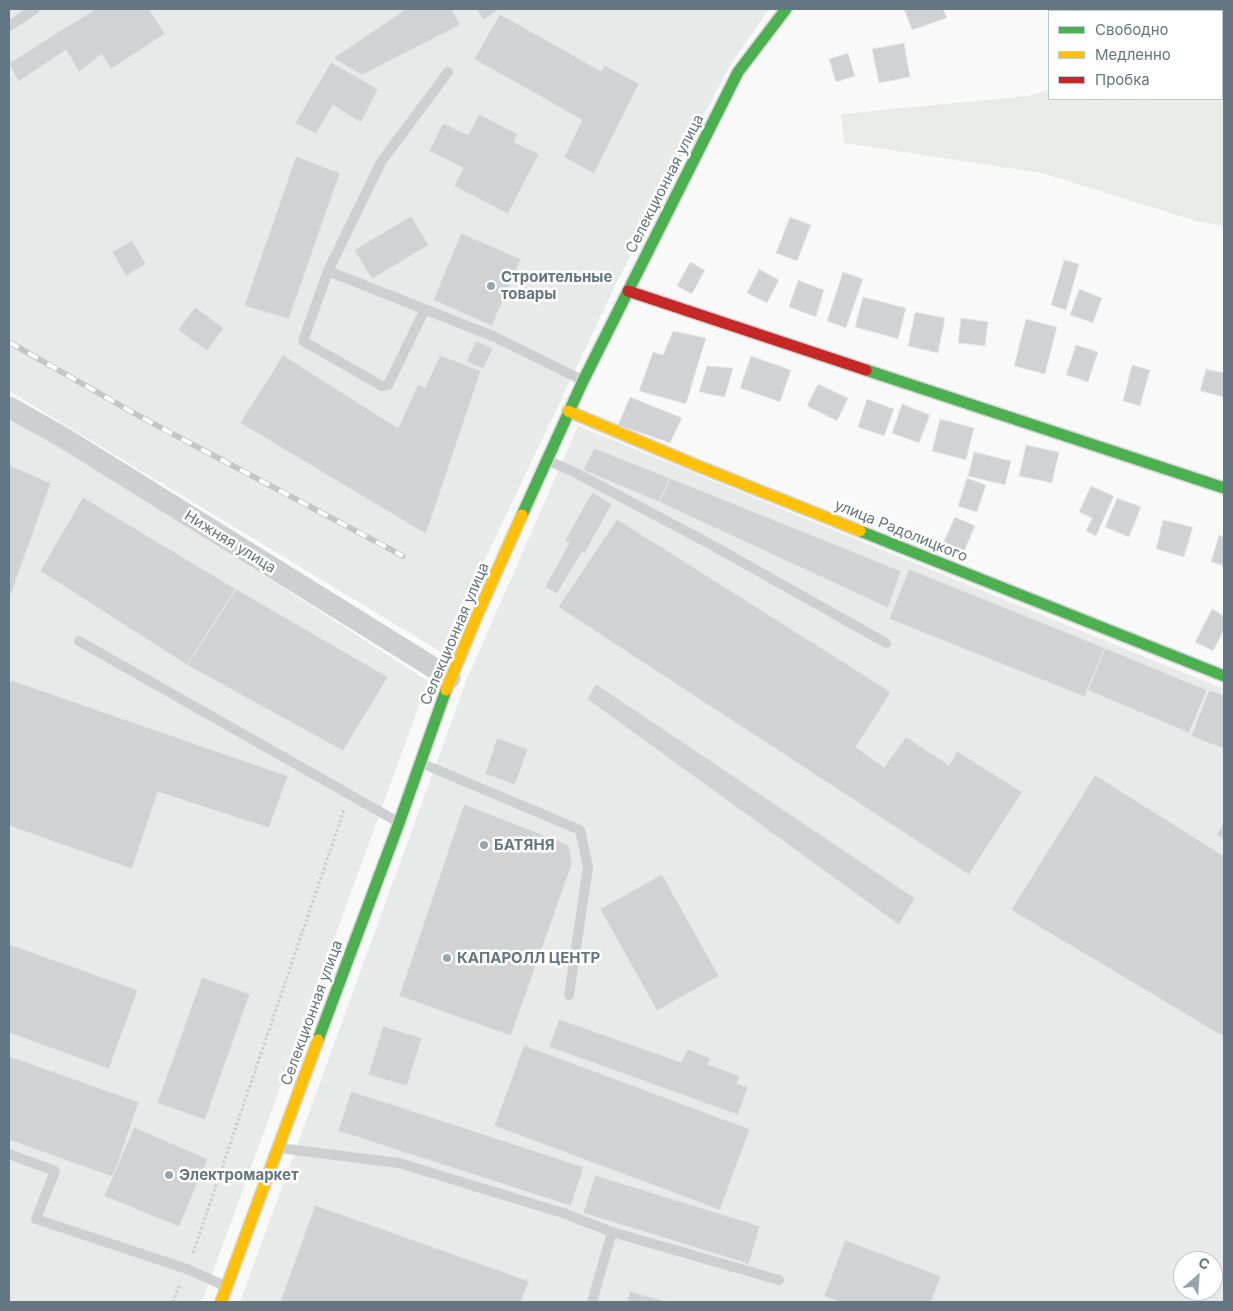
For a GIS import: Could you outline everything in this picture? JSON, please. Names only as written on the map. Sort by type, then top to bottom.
[{"type":"street","name":"Селекционная улица","points":[[221,1302],[399,823],[450,678],[582,381],[738,72],[786,9]]},
{"type":"street","points":[[628,291],[1224,488]]},
{"type":"street","name":"Нижняя улица","points":[[9,408],[64,438],[450,678]]},
{"type":"street","name":"улица Радолицкого","points":[[568,412],[698,466],[1224,676]]},
{"type":"lane","points":[[9,26],[35,9]]},
{"type":"lane","points":[[424,309],[388,385],[382,386],[302,341],[328,270],[382,162],[448,72]]},
{"type":"lane","points":[[328,270],[495,337],[582,381]]},
{"type":"lane","points":[[546,460],[574,472],[710,544],[886,643]]},
{"type":"lane","points":[[79,641],[399,823]]},
{"type":"lane","points":[[420,763],[580,830],[588,867],[569,995]]},
{"type":"lane","points":[[278,1148],[399,1163],[563,1213],[612,1232],[779,1280]]},
{"type":"lane","points":[[9,1154],[55,1171],[36,1219],[187,1269],[226,1287]]},
{"type":"lane","points":[[592,1302],[612,1232]]},
{"type":"path","points":[[173,1302],[196,1246],[349,794]]},
{"type":"shaded area","points":[[9,9],[769,9],[729,67],[617,282],[441,652],[9,391]]},
{"type":"shaded area","points":[[1223,34],[1224,226],[1196,221],[1042,173],[844,143],[841,114],[1028,96],[1048,89],[1048,100],[1223,100]]},
{"type":"shaded area","points":[[9,415],[60,444],[428,681],[202,1302],[9,1302]]},
{"type":"shaded area","points":[[578,426],[1224,689],[1224,1302],[240,1302],[467,679]]},
{"type":"building","points":[[95,9],[149,9],[165,34],[111,69],[102,54],[79,72],[66,50],[18,82],[9,63]]},
{"type":"building","points":[[406,9],[452,9],[460,25],[362,75],[333,58]]},
{"type":"building","points":[[476,9],[499,9],[484,20]]},
{"type":"building","points":[[904,9],[943,9],[947,18],[912,30]]},
{"type":"building","points":[[500,14],[601,71],[605,65],[639,84],[594,174],[564,157],[582,120],[474,59]]},
{"type":"building","points":[[904,43],[910,77],[879,83],[872,49]]},
{"type":"building","points":[[848,53],[855,76],[836,82],[829,59]]},
{"type":"building","points":[[331,62],[378,89],[361,123],[333,105],[316,134],[295,123]]},
{"type":"building","points":[[479,114],[518,134],[514,142],[539,154],[508,214],[454,186],[463,168],[429,151],[443,123],[468,135]]},
{"type":"building","points":[[296,156],[340,173],[289,319],[244,306]]},
{"type":"building","points":[[411,216],[429,245],[372,279],[354,250]]},
{"type":"building","points":[[790,217],[811,225],[797,261],[776,253]]},
{"type":"building","points":[[461,233],[521,259],[492,326],[433,300]]},
{"type":"building","points":[[132,240],[146,264],[126,276],[112,252]]},
{"type":"building","points":[[1064,260],[1079,264],[1066,310],[1051,305]]},
{"type":"building","points":[[690,262],[705,270],[692,294],[677,286]]},
{"type":"building","points":[[759,269],[779,280],[767,303],[747,293]]},
{"type":"building","points":[[843,272],[863,279],[846,328],[827,321]]},
{"type":"building","points":[[798,280],[824,290],[816,317],[789,307]]},
{"type":"building","points":[[1079,289],[1102,298],[1093,323],[1070,315]]},
{"type":"building","points":[[863,297],[906,308],[898,339],[855,327]]},
{"type":"building","points":[[195,307],[224,328],[207,351],[178,330]]},
{"type":"building","points":[[915,312],[945,318],[938,353],[908,346]]},
{"type":"building","points":[[961,318],[988,322],[985,346],[958,343]]},
{"type":"building","points":[[1026,319],[1057,327],[1045,374],[1014,366]]},
{"type":"building","points":[[673,331],[706,338],[686,404],[639,391],[653,352],[663,355]]},
{"type":"building","points":[[476,341],[493,348],[483,369],[466,361]]},
{"type":"building","points":[[1076,345],[1098,352],[1088,382],[1066,375]]},
{"type":"building","points":[[283,355],[398,428],[418,384],[425,388],[440,355],[481,371],[426,534],[240,423]]},
{"type":"building","points":[[751,356],[791,370],[780,402],[740,388]]},
{"type":"building","points":[[1132,365],[1150,370],[1140,406],[1123,401]]},
{"type":"building","points":[[707,366],[733,368],[725,397],[699,392]]},
{"type":"building","points":[[1206,369],[1224,373],[1224,397],[1200,391]]},
{"type":"building","points":[[818,384],[848,398],[837,421],[807,406]]},
{"type":"building","points":[[630,397],[682,418],[670,443],[618,425]]},
{"type":"building","points":[[867,399],[894,409],[884,436],[858,427]]},
{"type":"building","points":[[902,404],[930,415],[919,443],[892,433]]},
{"type":"building","points":[[940,419],[974,428],[966,460],[932,451]]},
{"type":"building","points":[[1026,445],[1059,452],[1052,483],[1019,476]]},
{"type":"building","points":[[594,448],[670,478],[659,502],[583,470]]},
{"type":"building","points":[[974,452],[1011,461],[1005,485],[968,476]]},
{"type":"building","points":[[9,465],[51,483],[9,600]]},
{"type":"building","points":[[670,478],[901,571],[888,608],[659,502]]},
{"type":"building","points":[[967,478],[986,485],[977,512],[958,506]]},
{"type":"building","points":[[1091,486],[1114,496],[1096,536],[1086,531],[1092,518],[1079,512]]},
{"type":"building","points":[[592,492],[612,504],[585,553],[582,552],[557,594],[545,587],[569,543],[565,540]]},
{"type":"building","points":[[83,497],[236,589],[187,665],[40,571]]},
{"type":"building","points":[[1117,498],[1141,507],[1129,537],[1105,527]]},
{"type":"building","points":[[955,517],[975,526],[961,559],[940,550]]},
{"type":"building","points":[[617,519],[891,692],[856,747],[884,767],[906,737],[949,765],[957,751],[1022,792],[969,875],[558,607]]},
{"type":"building","points":[[1163,520],[1193,527],[1184,557],[1156,549]]},
{"type":"building","points":[[1219,535],[1224,537],[1224,566],[1211,562]]},
{"type":"building","points":[[909,569],[1105,648],[1085,697],[889,619]]},
{"type":"building","points":[[236,589],[388,677],[343,751],[187,665]]},
{"type":"building","points":[[1212,609],[1224,616],[1224,630],[1213,651],[1195,642]]},
{"type":"building","points":[[1105,648],[1207,690],[1189,733],[1087,690]]},
{"type":"building","points":[[11,680],[288,776],[269,828],[158,792],[132,869],[9,826],[9,687]]},
{"type":"building","points":[[596,684],[915,898],[899,925],[587,699]]},
{"type":"building","points":[[1209,690],[1224,695],[1224,749],[1191,736]]},
{"type":"building","points":[[497,738],[528,749],[515,785],[485,774]]},
{"type":"building","points":[[1095,775],[1224,856],[1224,1037],[1011,910]]},
{"type":"building","points":[[464,804],[569,845],[572,864],[511,1036],[399,996]]},
{"type":"building","points":[[1224,822],[1224,840],[1217,835]]},
{"type":"building","points":[[662,874],[719,976],[657,1011],[600,909]]},
{"type":"building","points":[[9,944],[138,990],[109,1069],[9,1033]]},
{"type":"building","points":[[202,977],[250,994],[205,1120],[157,1103]]},
{"type":"building","points":[[559,1019],[681,1062],[688,1049],[710,1058],[708,1064],[740,1076],[737,1083],[748,1087],[738,1115],[549,1047]]},
{"type":"building","points":[[383,1026],[422,1038],[407,1086],[368,1075]]},
{"type":"building","points":[[524,1045],[750,1129],[720,1210],[494,1126]]},
{"type":"building","points":[[9,1056],[139,1102],[113,1177],[9,1140]]},
{"type":"building","points":[[351,1091],[584,1167],[571,1206],[338,1131]]},
{"type":"building","points":[[134,1127],[208,1159],[179,1227],[104,1196]]},
{"type":"building","points":[[595,1175],[760,1226],[749,1264],[583,1213]]},
{"type":"building","points":[[315,1205],[529,1281],[521,1302],[280,1302]]},
{"type":"building","points":[[845,1240],[941,1276],[931,1302],[839,1302],[824,1296]]},
{"type":"building","points":[[630,1291],[668,1302],[627,1302]]},
{"type":"railway","points":[[9,342],[139,416],[403,556]]},
{"type":"traffic: fast","points":[[522,515],[583,381],[738,72],[786,9]]},
{"type":"traffic: fast","points":[[866,370],[1224,488]]},
{"type":"traffic: fast","points":[[860,531],[1224,676]]},
{"type":"traffic: fast","points":[[318,1040],[399,823],[446,690]]},
{"type":"traffic: slow","points":[[568,411],[860,531]]},
{"type":"traffic: slow","points":[[446,690],[522,515]]},
{"type":"traffic: slow","points":[[221,1302],[318,1040]]},
{"type":"traffic: jam","points":[[628,291],[866,370]]},
{"type":"place","name":"Строительные товары","points":[[491,286]]},
{"type":"place","name":"БАТЯНЯ","points":[[484,845]]},
{"type":"place","name":"КАПАРОЛЛ ЦЕНТР","points":[[447,958]]},
{"type":"place","name":"Электромаркет","points":[[169,1175]]}]
